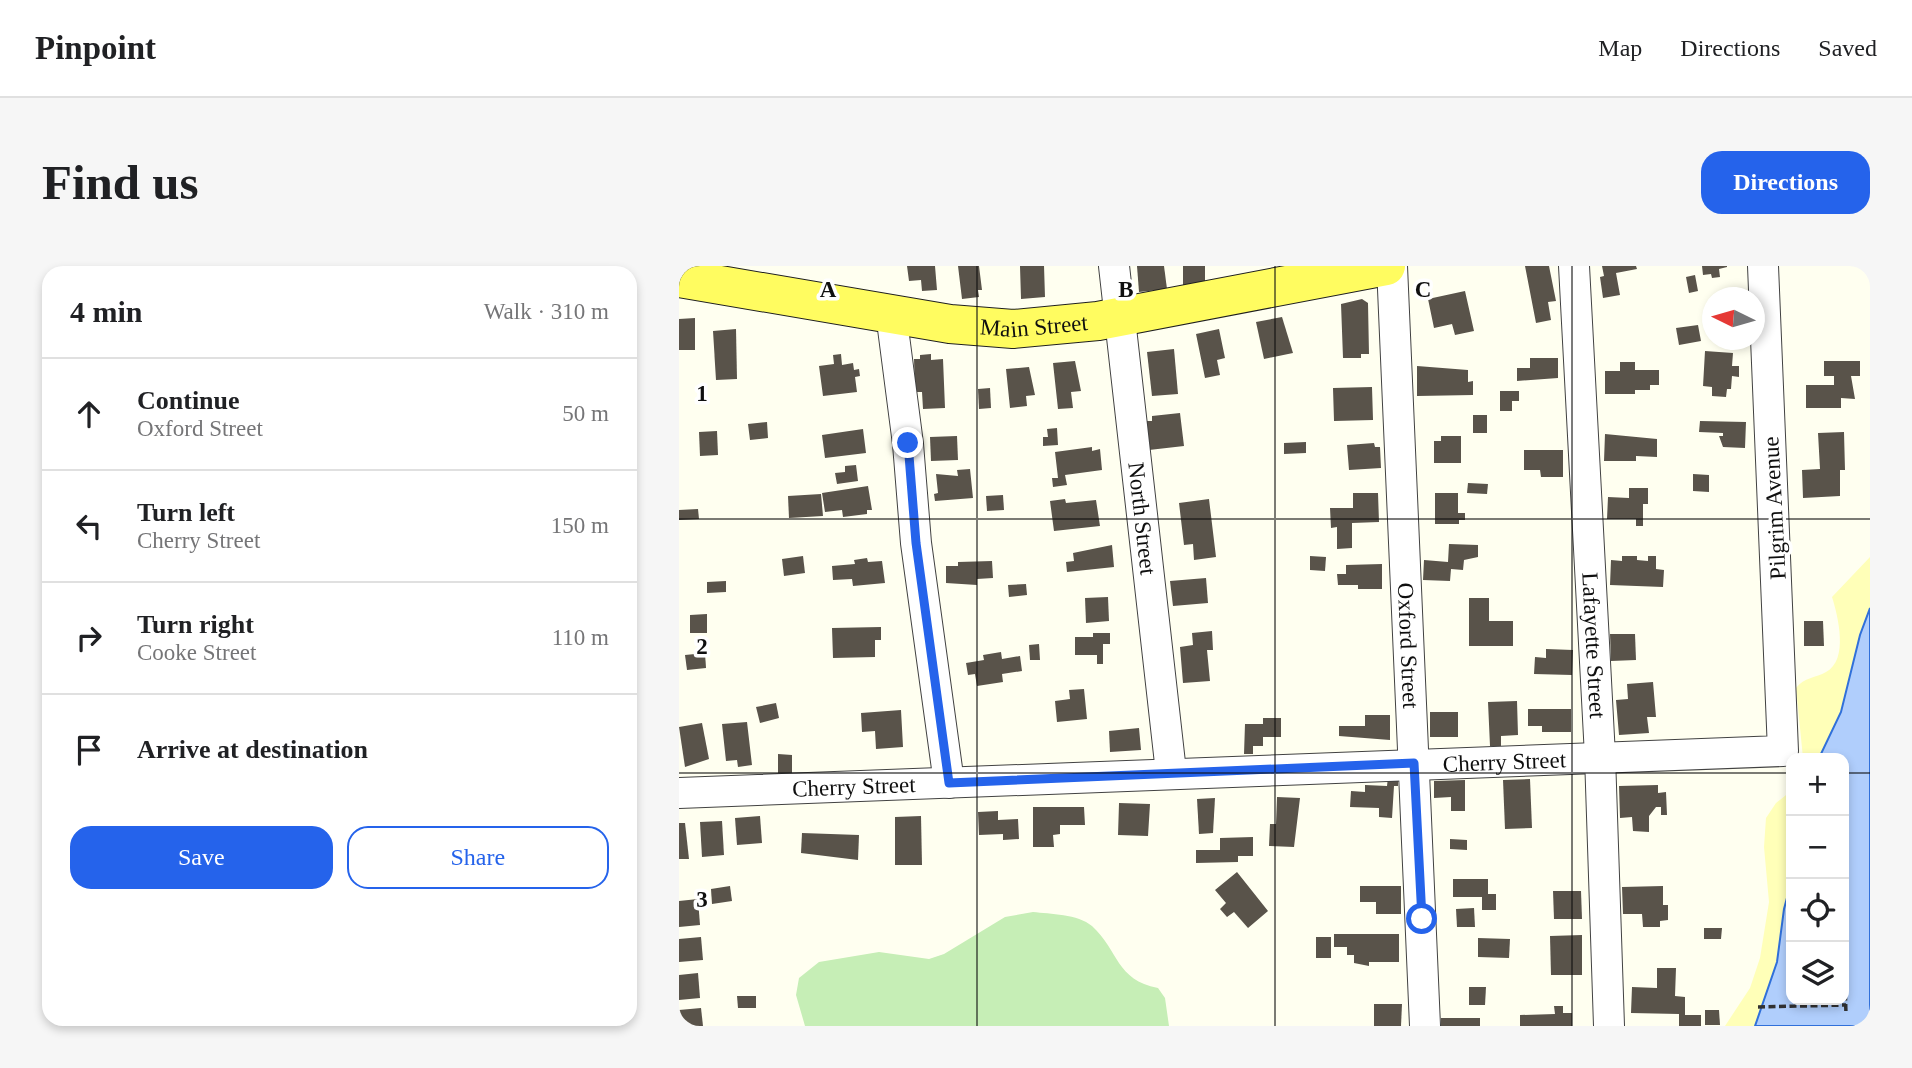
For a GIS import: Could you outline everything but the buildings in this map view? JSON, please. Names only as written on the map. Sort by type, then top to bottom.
[{"type":"main road","name":"Main Street","points":[[679,278],[971,327],[1013,329],[1054,327],[1120,317],[1386,266]]},
{"type":"street","name":"North Street","points":[[1114,266],[1171,772]]},
{"type":"street","name":"Oxford Street","points":[[1392,266],[1425,1026]]},
{"type":"street","name":"Lafayette Street","points":[[1574,266],[1601,756],[1609,1026]]},
{"type":"street","name":"Pilgrim Avenue","points":[[1763,266],[1783,751]]},
{"type":"street","points":[[891,313],[908,443],[916,543],[949,783]]},
{"type":"street","name":"Cherry Street","points":[[679,793],[1171,772],[1783,751]]},
{"type":"path","points":[[1758,1007],[1846,1005],[1846,1014]]},
{"type":"shaded area","points":[[1033,912],[1072,917],[1092,926],[1126,971],[1144,984],[1158,988],[1165,998],[1169,1026],[805,1026],[796,995],[799,978],[819,962],[879,952],[929,959],[944,954],[1005,917]]},
{"type":"sand","points":[[1870,557],[1870,608],[1860,635],[1841,712],[1821,753],[1802,753],[1796,688],[1826,672],[1837,658],[1840,637],[1832,597]]},
{"type":"sand","points":[[1786,795],[1786,902],[1777,962],[1755,1026],[1725,1026],[1750,988],[1760,958],[1769,902],[1764,847],[1766,818],[1776,803]]},
{"type":"water","points":[[1870,608],[1870,1026],[1755,1026],[1777,962],[1786,902],[1786,1005],[1849,1005],[1849,753],[1821,753],[1841,712],[1860,635]]},
{"type":"route","points":[[908,443],[916,543],[949,783],[1414,763],[1422,919]]}]
